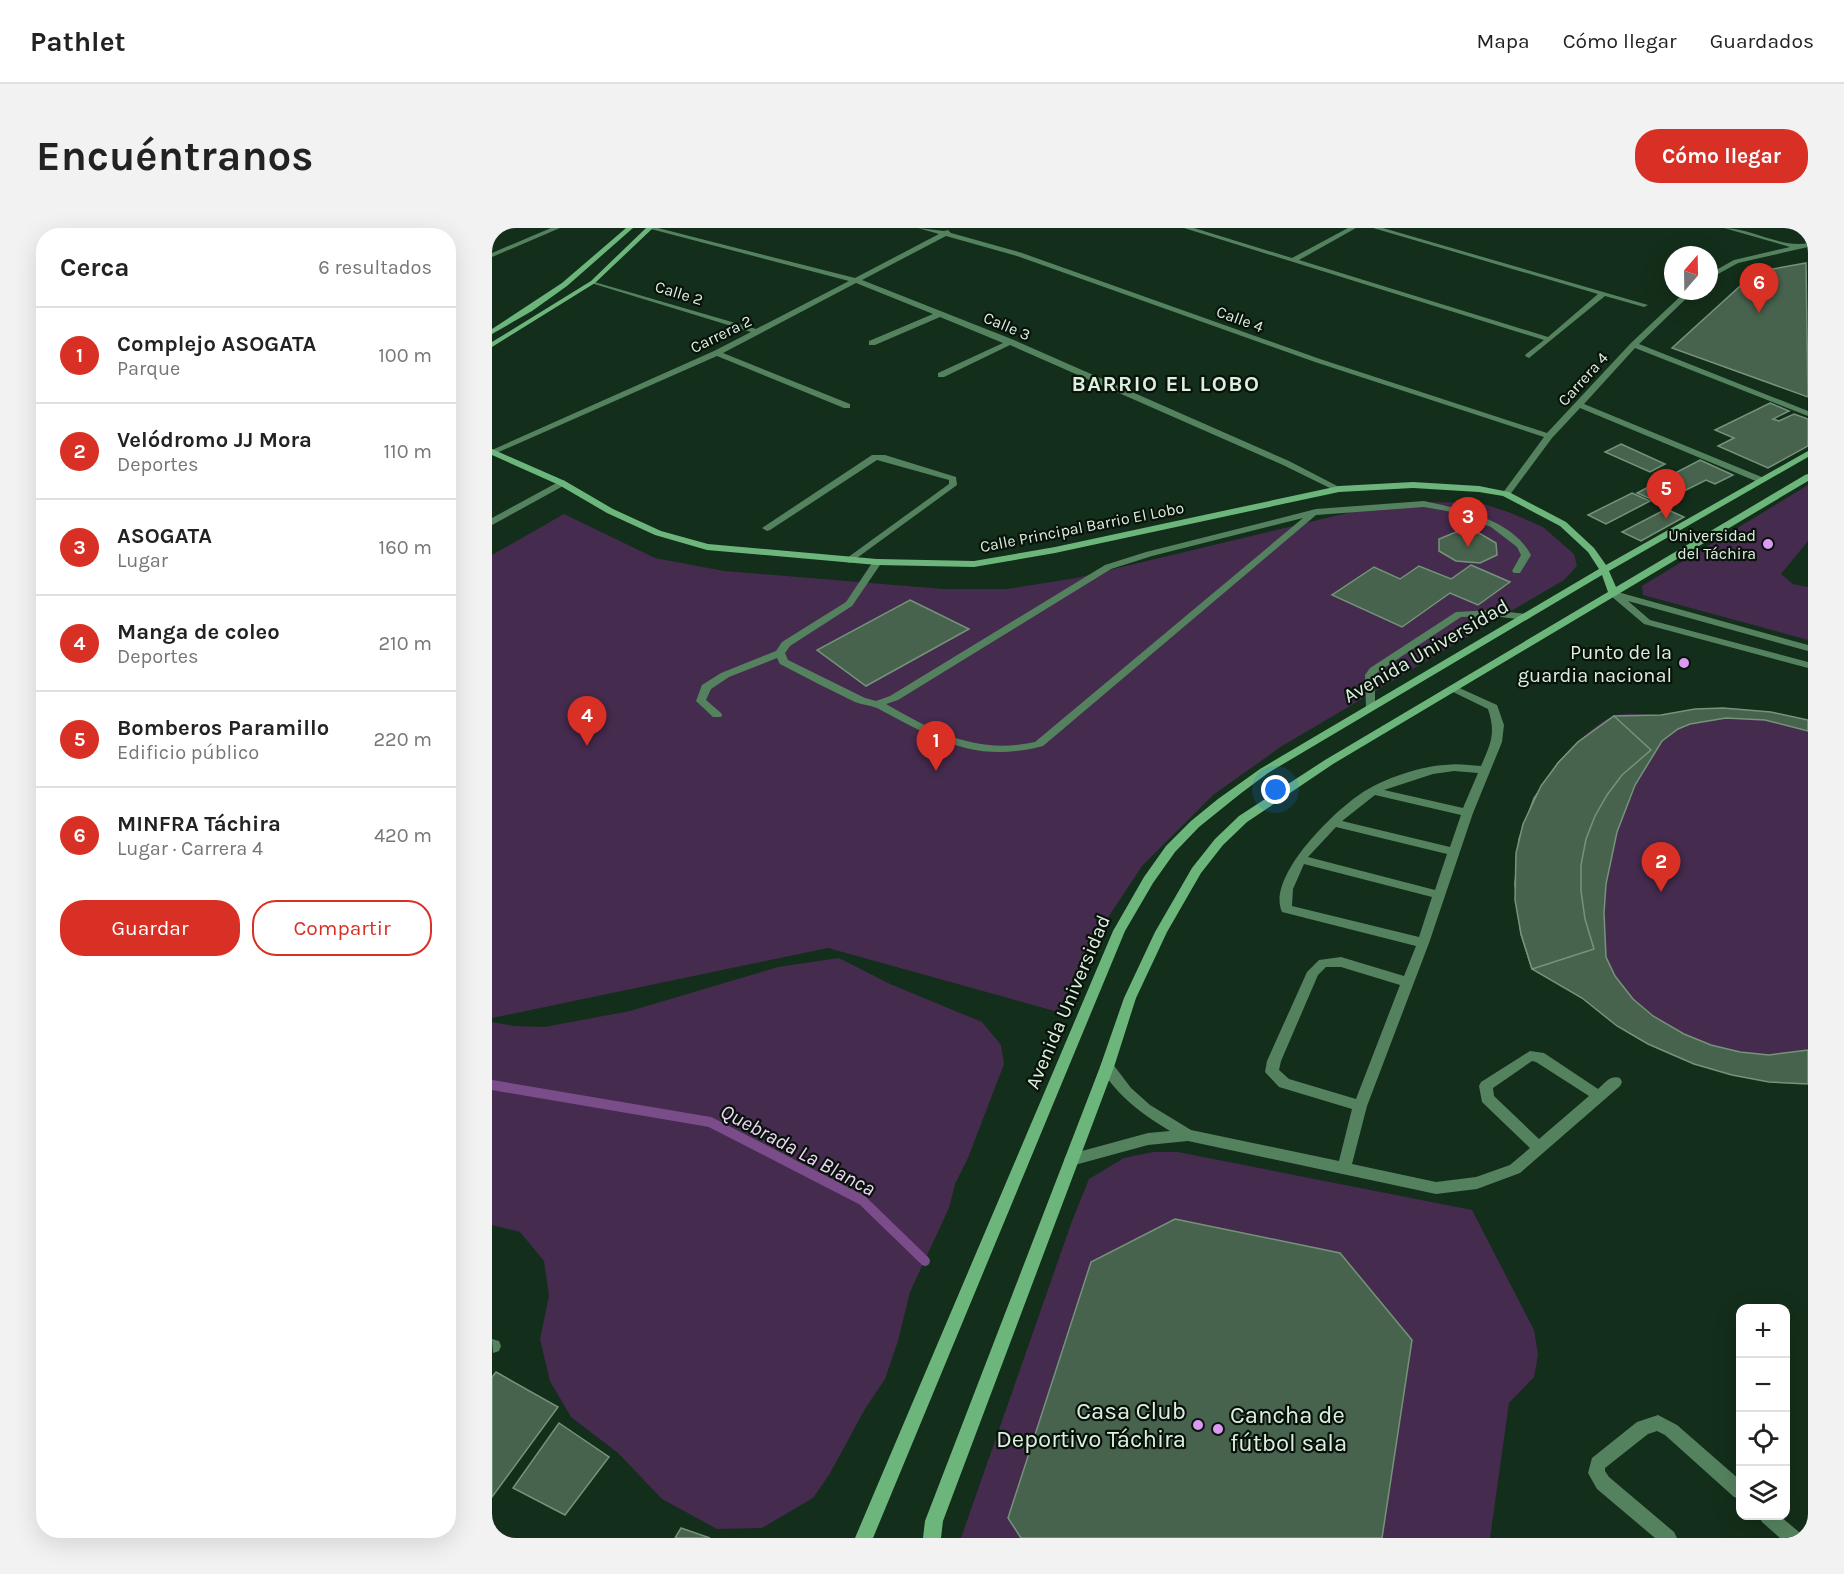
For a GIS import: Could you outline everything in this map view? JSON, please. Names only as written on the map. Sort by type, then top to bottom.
[{"type":"street","points":[[492,255],[556,228]]},
{"type":"street","points":[[492,332],[556,292],[585,270],[630,228]]},
{"type":"street","points":[[492,345],[594,282],[650,228]]},
{"type":"street","name":"Calle 3","points":[[650,228],[858,281],[1011,342],[1286,463],[1339,489]]},
{"type":"street","name":"Calle 4","points":[[921,228],[946,233],[1055,267],[1417,395],[1550,436]]},
{"type":"street","name":"Carrera 2","points":[[492,453],[717,352],[858,281],[956,228]]},
{"type":"street","points":[[1187,228],[1548,339]]},
{"type":"street","points":[[1294,260],[1353,228]]},
{"type":"street","points":[[1376,228],[1644,305]]},
{"type":"street","points":[[1727,228],[1798,247]]},
{"type":"street","points":[[1718,271],[1736,261],[1808,245]]},
{"type":"street","name":"Calle 2","points":[[594,282],[757,332]]},
{"type":"street","points":[[1529,356],[1602,294]]},
{"type":"street","name":"Carrera 4","points":[[1506,494],[1550,436],[1634,345],[1681,300]]},
{"type":"street","points":[[872,343],[940,314]]},
{"type":"street","points":[[941,375],[1011,342]]},
{"type":"street","points":[[1634,345],[1808,414]]},
{"type":"street","points":[[717,352],[847,406]]},
{"type":"street","points":[[1580,405],[1761,480]]},
{"type":"street","name":"Calle Principal Barrio El Lobo","points":[[492,453],[562,483],[610,511],[658,533],[707,547],[877,562],[974,564],[1100,541],[1339,489],[1381,486],[1446,486],[1506,494],[1563,525],[1591,550],[1604,570],[1614,594]]},
{"type":"street","name":"Avenida Universidad","points":[[864,1538],[1119,931],[1160,862],[1192,827],[1224,799],[1264,771],[1604,570],[1808,454]]},
{"type":"street","points":[[767,528],[874,457],[882,456],[953,479],[953,485],[850,560]]},
{"type":"street","points":[[932,1538],[934,1521],[1107,1067],[1117,1033],[1144,963],[1196,871],[1219,842],[1243,819],[1374,736],[1808,477]]},
{"type":"street","points":[[492,522],[562,483]]},
{"type":"street","points":[[877,704],[894,698],[1108,567],[1149,554],[1316,512],[1424,504],[1457,511],[1494,525],[1521,545],[1526,555],[1517,571]]},
{"type":"street","points":[[780,653],[784,662],[862,701],[877,704],[924,731],[961,745],[998,751],[1022,750],[1039,744],[1316,512]]},
{"type":"street","points":[[717,716],[701,701],[706,687],[725,675],[780,653],[786,644],[849,604],[877,562]]},
{"type":"street","points":[[1614,594],[1808,648]]},
{"type":"street","points":[[1614,594],[1647,622],[1808,665]]},
{"type":"street","points":[[1370,707],[1370,675],[1374,670],[1460,614],[1492,613],[1526,617]]},
{"type":"street","points":[[1344,1169],[1360,1106],[1423,943],[1453,852],[1486,770],[1498,733],[1499,725],[1493,707],[1455,689]]},
{"type":"street","points":[[1423,943],[1286,909],[1285,900],[1301,859],[1334,823],[1373,790],[1438,769],[1486,770]]},
{"type":"street","points":[[1373,790],[1467,813]]},
{"type":"street","points":[[1334,823],[1453,852]]},
{"type":"street","points":[[1301,859],[1439,895]]},
{"type":"street","points":[[1360,1106],[1284,1083],[1272,1072],[1274,1061],[1312,972],[1323,963],[1341,962],[1407,982]]},
{"type":"street","points":[[1539,1148],[1486,1098],[1486,1086],[1530,1056],[1539,1057],[1599,1096]]},
{"type":"street","points":[[1107,1067],[1126,1092],[1145,1109],[1188,1135]]},
{"type":"street","points":[[1071,1160],[1148,1139],[1188,1135],[1436,1188],[1477,1183],[1515,1169],[1615,1082]]},
{"type":"street","points":[[1668,1538],[1603,1483],[1596,1473],[1598,1464],[1643,1427],[1658,1423],[1671,1430],[1736,1487]]},
{"type":"street","points":[[1773,1520],[1793,1538]]},
{"type":"shaded area","name":"Universidad del Táchira","points":[[1808,485],[1808,541],[1781,574],[1793,584],[1808,587],[1808,640],[1643,595],[1642,586]]},
{"type":"shaded area","points":[[1428,502],[1481,503],[1543,527],[1574,554],[1577,566],[1564,580],[1282,746],[1213,795],[1142,866],[1088,948],[1058,1012],[828,948],[492,1018],[492,555],[564,514],[655,558],[724,571],[943,589],[1007,589],[1076,578],[1360,510]],"holes":[[[1456,532],[1479,533],[1496,543],[1497,555],[1440,539]],[[1419,566],[1451,579],[1471,566],[1510,582],[1478,605],[1450,593],[1402,627],[1400,579]],[[910,600],[968,629],[866,686],[818,650]]]},
{"type":"shaded area","points":[[1732,708],[1771,712],[1808,720],[1808,1084],[1738,1076],[1692,1063],[1649,1045],[1622,1029],[1574,993],[1532,969],[1523,940],[1516,881],[1518,853],[1524,825],[1535,798],[1550,773],[1571,749],[1608,718],[1619,715],[1660,715]]},
{"type":"shaded area","points":[[839,958],[890,984],[982,1022],[1001,1045],[1004,1064],[968,1158],[955,1184],[949,1208],[910,1292],[898,1341],[885,1379],[865,1409],[829,1475],[813,1498],[762,1528],[717,1529],[662,1499],[618,1453],[571,1417],[550,1381],[540,1339],[549,1296],[544,1261],[520,1232],[492,1225],[492,1022],[514,1026],[544,1027],[630,1011],[778,967]]},
{"type":"shaded area","points":[[1153,1152],[1178,1152],[1472,1210],[1534,1330],[1538,1355],[1534,1377],[1509,1403],[1490,1538],[961,1538],[1072,1221],[1089,1179],[1124,1158]]},
{"type":"building","points":[[1806,263],[1808,397],[1672,348],[1748,279],[1767,270]]},
{"type":"building","points":[[1770,403],[1789,411],[1773,419],[1779,421],[1794,414],[1808,419],[1808,446],[1768,468],[1718,446],[1734,438],[1715,430]]},
{"type":"building","points":[[1621,444],[1665,464],[1650,472],[1605,452]]},
{"type":"building","points":[[1700,460],[1733,475],[1715,484],[1706,480],[1660,503],[1637,493]]},
{"type":"building","points":[[1632,493],[1650,501],[1606,524],[1588,515]]},
{"type":"building","points":[[1666,509],[1684,517],[1641,541],[1622,532]]},
{"type":"building","points":[[1456,532],[1479,533],[1496,543],[1497,555],[1480,563],[1456,561],[1439,551],[1439,539]]},
{"type":"building","points":[[1471,565],[1510,582],[1478,605],[1450,593],[1402,627],[1332,595],[1374,567],[1400,579],[1419,566],[1451,579]]},
{"type":"building","points":[[910,600],[969,629],[866,686],[817,650]]},
{"type":"building","points":[[1723,708],[1771,712],[1808,720],[1808,731],[1765,720],[1726,718],[1690,724],[1678,729],[1662,741],[1635,785],[1617,832],[1606,884],[1604,913],[1606,957],[1615,976],[1633,999],[1653,1016],[1684,1034],[1711,1045],[1740,1052],[1769,1055],[1808,1050],[1808,1084],[1769,1082],[1732,1075],[1694,1064],[1648,1044],[1617,1026],[1582,998],[1532,969],[1521,934],[1515,884],[1519,839],[1534,798],[1558,763],[1578,742],[1614,716],[1661,715],[1695,709]]},
{"type":"building","points":[[1614,716],[1651,750],[1622,775],[1607,795],[1586,839],[1581,865],[1581,891],[1585,919],[1594,949],[1532,969],[1521,934],[1515,900],[1516,853],[1523,824],[1541,786],[1558,763],[1578,742]]},
{"type":"building","name":"Cancha de fútbol sala","points":[[1175,1219],[1340,1253],[1412,1340],[1382,1538],[1021,1538],[1008,1518],[1091,1262]]},
{"type":"building","points":[[496,1372],[558,1407],[492,1497],[492,1377]]},
{"type":"building","points":[[559,1423],[609,1457],[565,1515],[513,1488]]},
{"type":"building","points":[[681,1528],[710,1538],[675,1538]]},
{"type":"waterway","name":"Quebrada La Blanca","points":[[492,1085],[710,1122],[862,1200],[925,1261]]},
{"type":"place","name":"MINFRA Táchira","points":[[1759,313]]},
{"type":"place","name":"Bomberos Paramillo","points":[[1666,519]]},
{"type":"place","name":"Universidad del Táchira","points":[[1768,544]]},
{"type":"place","name":"ASOGATA","points":[[1468,547]]},
{"type":"place","name":"Punto de la guardia nacional","points":[[1684,663]]},
{"type":"place","name":"Manga de coleo","points":[[587,746]]},
{"type":"place","name":"Complejo ASOGATA","points":[[936,771]]},
{"type":"place","name":"Velódromo JJ Mora","points":[[1661,892]]},
{"type":"place","name":"Casa Club Deportivo Táchira","points":[[1198,1425]]},
{"type":"place","name":"Cancha de fútbol sala","points":[[1218,1429]]},
{"type":"district","name":"BARRIO EL LOBO","points":[[1166,384]]}]
